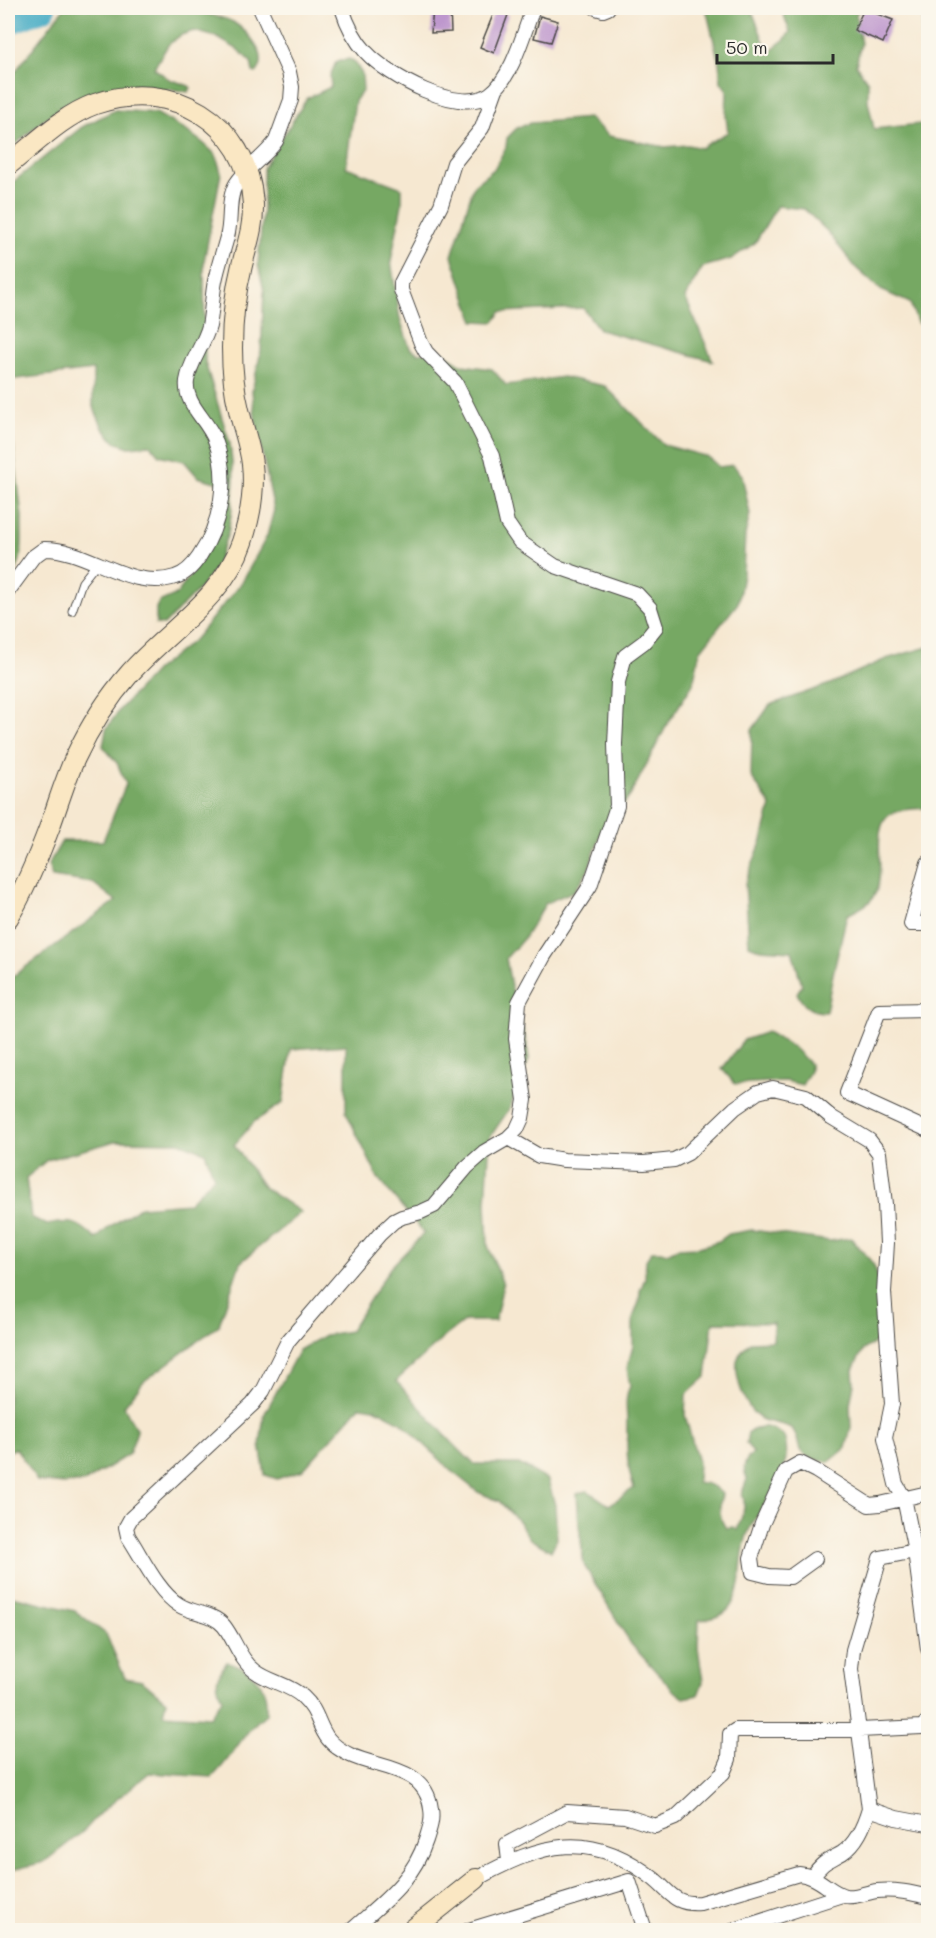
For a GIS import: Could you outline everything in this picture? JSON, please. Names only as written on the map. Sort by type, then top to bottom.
[{"type":"street","points":[[8,591],[33,557],[44,549],[68,553],[142,579],[161,580],[176,577],[184,573],[195,562],[214,531],[221,498],[220,457],[209,427],[188,398],[187,381],[209,326],[215,279],[229,230],[233,190],[247,171],[276,141],[292,93],[289,72],[260,8]]},
{"type":"street","points":[[342,8],[352,34],[364,50],[388,71],[404,81],[459,100],[482,98],[496,89]]},
{"type":"street","points":[[352,1930],[408,1877],[417,1864],[432,1822],[431,1809],[425,1791],[399,1770],[350,1755],[333,1745],[323,1734],[313,1708],[304,1698],[263,1677],[251,1668],[219,1622],[204,1613],[178,1605],[167,1596],[128,1536],[126,1527],[130,1518],[253,1404],[263,1391],[288,1341],[379,1235],[394,1221],[434,1206],[467,1167],[484,1152],[508,1138],[516,1129],[522,1118],[525,1100],[516,1039],[519,1002],[544,956],[590,886],[617,806],[618,682],[625,656],[644,642],[656,627],[650,608],[637,594],[555,566],[520,542],[507,523],[492,456],[455,382],[426,352],[421,343],[403,298],[401,283],[441,205],[454,163],[482,128],[496,89],[512,62],[533,8]]},
{"type":"street","points":[[596,8],[603,10],[608,8]]},
{"type":"street","points":[[8,165],[82,110],[107,100],[143,97],[177,101],[198,111],[226,134],[247,171],[252,196],[252,217],[233,311],[232,345],[237,401],[252,464],[251,502],[242,544],[216,589],[129,674],[101,712],[74,759],[38,858],[8,918]]},
{"type":"street","points":[[928,863],[911,924],[928,924]]},
{"type":"street","points":[[928,1010],[879,1011],[847,1093],[928,1130]]},
{"type":"street","points":[[508,1138],[539,1156],[564,1160],[644,1163],[674,1160],[688,1153],[735,1108],[758,1092],[773,1088],[806,1096],[831,1117],[869,1140],[879,1153],[886,1223],[884,1292],[892,1404],[885,1438],[896,1484],[904,1498],[915,1551],[928,1649]]},
{"type":"street","points":[[815,1559],[790,1577],[769,1576],[753,1572],[751,1558],[786,1472],[800,1463],[869,1504],[880,1504],[928,1493]]},
{"type":"street","points":[[813,1876],[824,1862],[853,1843],[869,1809],[851,1669],[853,1650],[880,1558],[915,1551]]},
{"type":"street","points":[[509,1861],[507,1844],[567,1812],[625,1816],[655,1826],[675,1818],[723,1773],[729,1759],[730,1734],[736,1730],[860,1730],[922,1726],[928,1721]]},
{"type":"street","points":[[869,1809],[896,1818],[928,1824]]},
{"type":"street","points":[[412,1930],[476,1879],[509,1861],[558,1846],[598,1848],[617,1855],[635,1865],[673,1897],[688,1904],[700,1903],[793,1874],[813,1876],[842,1895]]},
{"type":"street","points":[[469,1930],[629,1881],[645,1930]]},
{"type":"street","points":[[734,1930],[842,1895],[850,1896],[887,1890],[928,1897]]},
{"type":"lane","points":[[72,611],[82,582],[97,563]]},
{"type":"green space","points":[[64,8],[197,8],[229,20],[245,31],[256,44],[261,59],[260,66],[256,73],[253,72],[251,62],[237,49],[216,37],[194,31],[181,35],[168,45],[154,68],[169,79],[189,86],[191,88],[188,92],[170,89],[150,94],[81,99],[67,103],[8,151],[8,81]]},
{"type":"green space","points":[[706,8],[751,8],[768,52],[785,39],[790,32],[781,8],[864,9],[856,13],[861,44],[856,65],[868,82],[868,101],[874,129],[928,121],[928,333],[917,322],[910,303],[881,290],[856,268],[827,231],[804,209],[777,206],[755,243],[731,259],[703,267],[685,297],[713,361],[600,330],[583,308],[501,312],[494,322],[474,321],[452,256],[474,185],[494,169],[506,147],[507,138],[517,128],[531,123],[589,118],[609,136],[665,147],[688,145],[701,148],[728,132],[727,90],[721,82],[719,63]]},
{"type":"green space","points":[[349,59],[354,61],[362,74],[363,90],[355,101],[346,167],[402,188],[402,204],[391,261],[400,319],[410,348],[418,353],[439,350],[462,365],[492,369],[506,385],[563,377],[605,386],[664,445],[708,457],[719,467],[733,465],[742,475],[750,514],[745,535],[743,575],[738,603],[700,651],[693,684],[668,723],[630,796],[602,830],[588,871],[574,891],[546,903],[524,938],[506,958],[529,1059],[510,1108],[490,1137],[486,1203],[488,1246],[503,1284],[495,1321],[465,1321],[396,1381],[474,1464],[519,1464],[548,1480],[555,1505],[557,1539],[551,1551],[530,1539],[519,1522],[499,1501],[478,1492],[454,1473],[401,1422],[374,1408],[360,1406],[303,1470],[277,1479],[265,1475],[260,1445],[264,1415],[299,1350],[325,1335],[350,1331],[390,1268],[424,1233],[378,1178],[346,1112],[346,1045],[291,1049],[283,1103],[255,1121],[234,1145],[264,1188],[301,1212],[240,1263],[219,1325],[143,1382],[124,1406],[137,1431],[129,1454],[85,1482],[63,1484],[37,1481],[16,1448],[8,1452],[8,980],[116,901],[93,883],[52,877],[48,865],[62,841],[103,841],[126,784],[117,763],[103,746],[106,729],[120,709],[156,670],[195,639],[242,582],[267,536],[274,510],[255,418],[252,391],[261,351],[264,291],[258,264],[263,208],[263,168],[307,98],[331,87],[330,76],[336,62]],"holes":[[[116,1141],[179,1142],[205,1152],[214,1177],[189,1203],[140,1207],[109,1227],[96,1239],[74,1223],[47,1225],[31,1217],[26,1178],[47,1160]]]},
{"type":"green space","points":[[115,110],[156,113],[185,130],[216,155],[221,173],[204,261],[205,362],[230,444],[234,478],[232,509],[228,533],[216,566],[203,585],[164,625],[156,624],[156,608],[159,602],[177,594],[194,570],[222,484],[198,477],[184,461],[159,455],[150,445],[129,447],[115,442],[103,428],[93,406],[93,370],[8,380],[8,186],[82,127]]},
{"type":"green space","points":[[8,399],[22,517],[22,548],[16,570],[8,583]]},
{"type":"green space","points":[[928,647],[928,808],[907,809],[892,813],[883,824],[880,834],[880,868],[876,891],[869,902],[847,915],[826,1012],[816,1011],[808,1008],[797,993],[802,985],[792,951],[759,949],[749,945],[745,883],[762,840],[771,806],[751,776],[752,730],[770,705],[830,684],[886,659]]},
{"type":"green space","points":[[767,1032],[793,1047],[810,1064],[810,1071],[802,1085],[785,1081],[735,1084],[722,1069],[744,1040]]},
{"type":"green space","points":[[752,1230],[830,1241],[851,1238],[871,1261],[876,1271],[878,1335],[873,1344],[863,1350],[853,1370],[851,1428],[846,1448],[829,1462],[813,1459],[802,1453],[792,1429],[755,1415],[742,1393],[737,1368],[739,1356],[750,1342],[773,1341],[774,1323],[713,1322],[706,1377],[686,1395],[685,1415],[698,1462],[697,1482],[711,1485],[722,1494],[720,1511],[726,1528],[734,1527],[737,1530],[743,1512],[742,1493],[747,1479],[745,1465],[753,1453],[746,1443],[748,1433],[757,1428],[766,1427],[783,1435],[786,1459],[776,1484],[749,1530],[738,1588],[731,1606],[721,1615],[699,1620],[698,1647],[703,1682],[698,1695],[684,1698],[672,1689],[631,1644],[584,1565],[577,1493],[588,1491],[609,1505],[634,1488],[628,1456],[626,1399],[630,1386],[627,1368],[633,1346],[633,1318],[645,1278],[646,1260],[652,1251],[667,1253],[677,1248],[699,1247],[719,1241],[729,1234]]},
{"type":"green space","points":[[8,1595],[75,1611],[106,1634],[125,1678],[142,1681],[166,1701],[163,1714],[210,1717],[222,1699],[217,1680],[227,1662],[245,1669],[256,1678],[266,1697],[266,1714],[251,1728],[212,1777],[149,1773],[99,1814],[85,1830],[44,1862],[8,1871]]},
{"type":"building","points":[[433,8],[450,8],[451,32],[431,33]]},
{"type":"building","points":[[864,9],[893,20],[883,43],[854,30]]},
{"type":"building","points":[[495,10],[508,15],[494,53],[480,47]]},
{"type":"building","points":[[540,16],[558,21],[551,42],[534,38]]},
{"type":"waterway","points":[[8,21],[42,8]]},
{"type":"waterway","points":[[926,8],[923,38],[928,49]]}]
